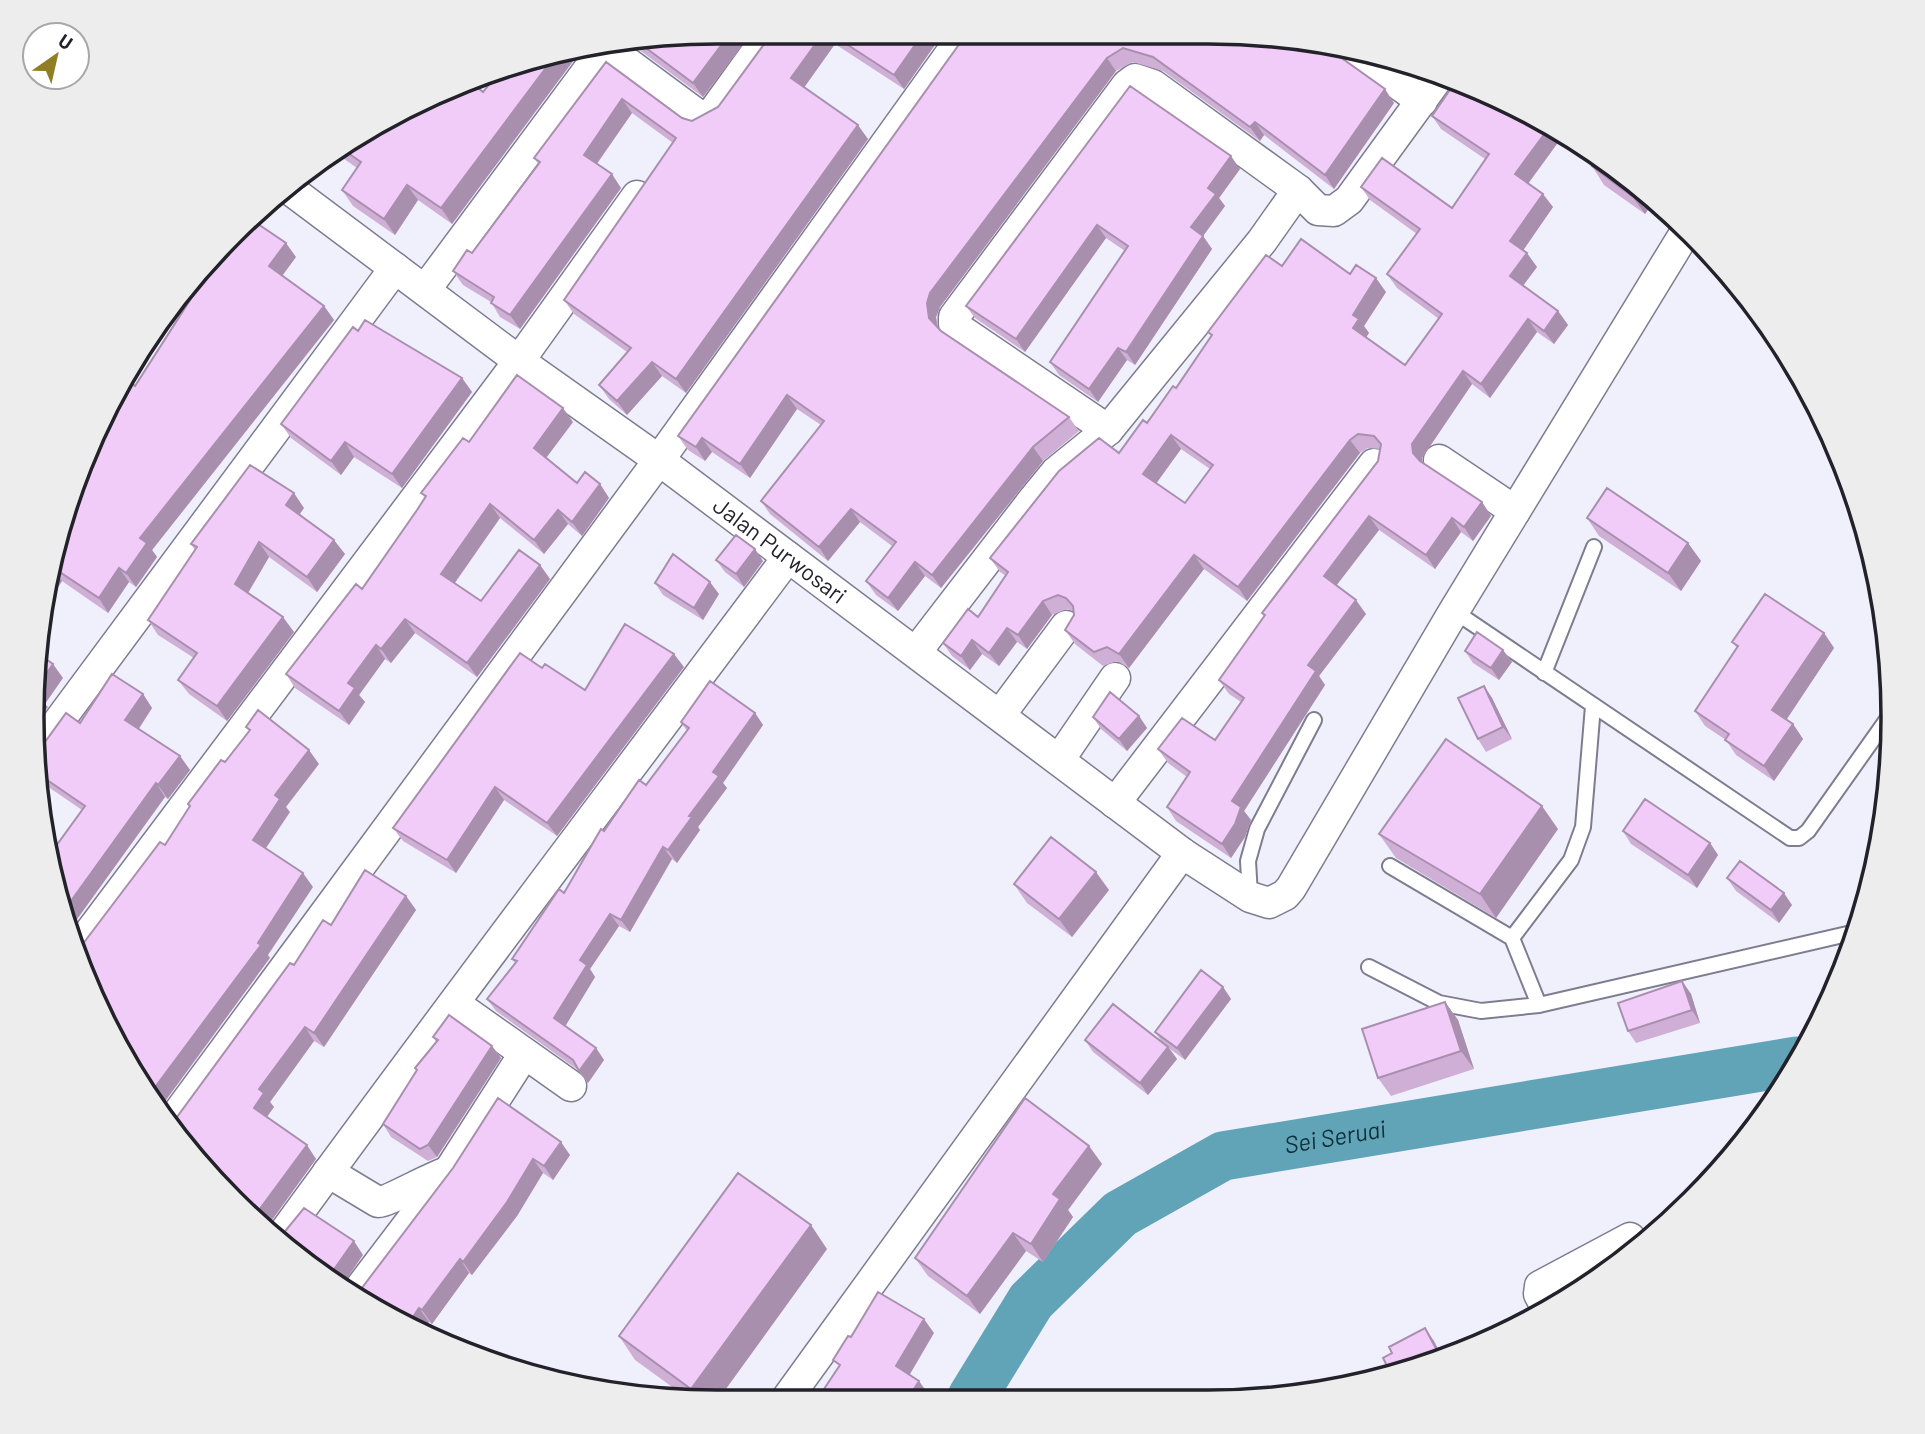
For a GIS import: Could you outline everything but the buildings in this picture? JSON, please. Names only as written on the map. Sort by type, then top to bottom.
[{"type":"street","points":[[615,52],[702,117],[713,111],[762,44]]},
{"type":"street","points":[[175,1117],[659,460],[957,44]]},
{"type":"street","points":[[425,290],[599,55]]},
{"type":"street","points":[[1371,64],[1422,101]]},
{"type":"street","points":[[1108,430],[962,331],[954,324],[954,317],[1127,85],[1135,79],[1153,85],[1298,190],[1318,210],[1334,211],[1349,200],[1434,83]]},
{"type":"street","points":[[916,652],[1056,472],[1108,430],[1262,241],[1298,190]]},
{"type":"street","name":"Jalan Purwosari","points":[[295,193],[519,361],[659,460],[1182,853],[1259,900]]},
{"type":"street","points":[[82,942],[519,361],[637,196]]},
{"type":"street","points":[[1259,900],[1285,895],[1291,888],[1454,611],[1681,239]]},
{"type":"street","points":[[45,740],[395,268]]},
{"type":"street","points":[[1439,460],[1515,511]]},
{"type":"street","points":[[1115,803],[1374,464]]},
{"type":"street","points":[[284,1232],[788,557]]},
{"type":"street","points":[[1000,715],[1066,626]]},
{"type":"street","points":[[1059,760],[1115,678]]},
{"type":"street","points":[[793,1390],[1182,853]]},
{"type":"street","points":[[455,1004],[571,1086]]},
{"type":"street","points":[[360,1288],[449,1171],[524,1054]]},
{"type":"street","points":[[328,1172],[378,1202],[386,1202],[414,1184],[449,1171]]},
{"type":"street","points":[[1543,1301],[1539,1294],[1540,1286],[1630,1238]]},
{"type":"lane","points":[[1544,673],[1594,547]]},
{"type":"lane","points":[[1454,611],[1790,838],[1799,838],[1808,831],[1881,728]]},
{"type":"lane","points":[[1512,938],[1571,860],[1583,827],[1593,706]]},
{"type":"lane","points":[[1259,900],[1248,861],[1257,829],[1314,720]]},
{"type":"lane","points":[[1390,866],[1512,938],[1539,1005]]},
{"type":"lane","points":[[1369,967],[1416,994],[1457,1009],[1481,1010],[1539,1005],[1845,934]]},
{"type":"waterway","name":"Sei Seruai","points":[[976,1390],[1031,1301],[1120,1214],[1223,1156],[1785,1063]]}]
